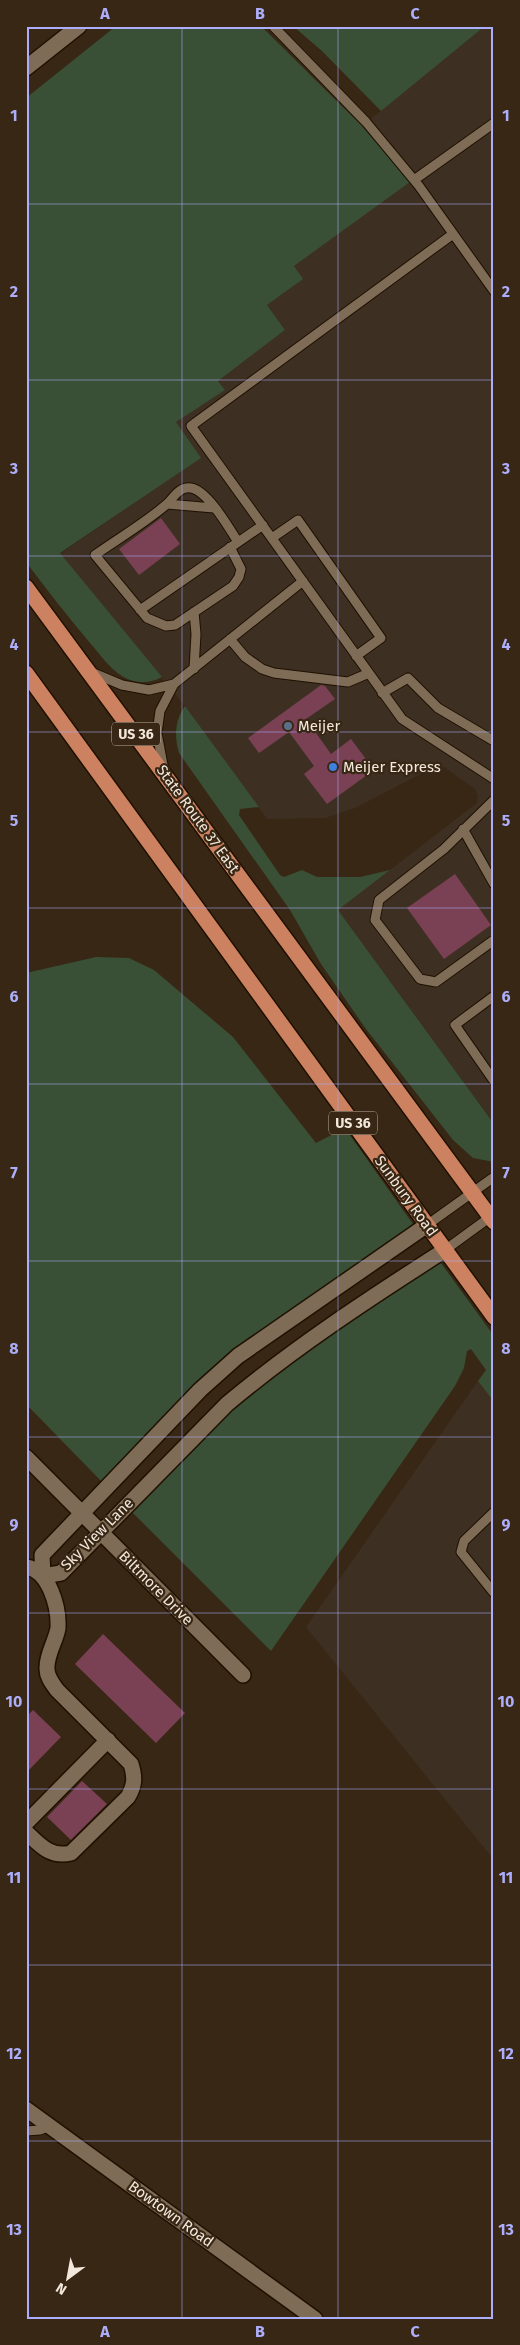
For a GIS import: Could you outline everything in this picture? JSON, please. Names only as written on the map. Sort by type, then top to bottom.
[{"type":"highway","name":"State Route 37 East","points":[[26,587],[245,882],[472,1193]]},
{"type":"highway","name":"Sunbury Road","points":[[26,673],[494,1317]]},
{"type":"highway","name":"US 36","points":[[472,1193],[493,1218]]},
{"type":"street","points":[[26,68],[78,26]]},
{"type":"street","name":"Sky View Lane","points":[[427,1225],[238,1356],[200,1390],[42,1555],[43,1576],[61,1573],[227,1404],[255,1380],[368,1299],[445,1250]]},
{"type":"street","name":"Biltmore Drive","points":[[26,1457],[243,1675]]},
{"type":"street","points":[[26,1567],[34,1568],[43,1576],[51,1591],[58,1628],[46,1667],[49,1678],[57,1690],[131,1764],[134,1786],[128,1797],[71,1853],[60,1855],[48,1851],[26,1832]]},
{"type":"street","points":[[26,1823],[108,1740]]},
{"type":"street","name":"Bowtown Road","points":[[26,2109],[315,2319]]},
{"type":"lane","points":[[273,26],[366,122],[414,180],[494,291]]},
{"type":"lane","points":[[414,180],[494,123]]},
{"type":"lane","points":[[453,234],[191,426],[402,719],[494,779]]},
{"type":"lane","points":[[191,487],[200,492],[214,508],[234,545],[241,568],[239,578],[233,586],[175,625],[166,626],[147,618],[95,555],[167,504],[180,490],[191,487]]},
{"type":"lane","points":[[167,504],[214,508]]},
{"type":"lane","points":[[272,538],[298,520],[381,638],[356,656]]},
{"type":"lane","points":[[140,610],[263,525]]},
{"type":"lane","points":[[89,671],[122,686],[149,690],[174,684],[303,582]]},
{"type":"lane","points":[[194,612],[196,634],[194,669]]},
{"type":"lane","points":[[230,639],[250,660],[274,673],[348,682],[369,673]]},
{"type":"lane","points":[[382,693],[408,678],[438,708],[494,741]]},
{"type":"lane","points":[[164,773],[157,733],[160,711],[174,684]]},
{"type":"lane","points":[[494,800],[444,849],[379,900],[375,920],[420,979],[436,982],[494,940]]},
{"type":"lane","points":[[463,829],[494,884]]},
{"type":"lane","points":[[494,996],[455,1025],[494,1080]]},
{"type":"lane","points":[[427,1225],[494,1177]]},
{"type":"lane","points":[[445,1250],[493,1218]]},
{"type":"lane","points":[[494,1512],[464,1541],[461,1552],[494,1593]]},
{"type":"lane","points":[[26,2131],[40,2130],[50,2126]]},
{"type":"shaded area","points":[[485,26],[494,26],[494,1124],[338,910],[477,803],[478,796],[475,789],[444,767],[428,770],[355,808],[325,818],[267,819],[185,706],[60,554],[200,458],[175,422],[225,390],[218,381],[285,330],[267,305],[302,279],[294,266],[409,182],[362,126]]},
{"type":"shaded area","points":[[478,1381],[494,1402],[494,1860],[306,1627]]},
{"type":"green space","points":[[116,26],[261,26],[362,126],[410,182],[294,266],[303,279],[267,305],[285,330],[218,381],[225,390],[176,422],[201,458],[60,553],[162,677],[142,682],[127,679],[109,665],[26,562],[26,98]]},
{"type":"green space","points":[[293,26],[485,26],[381,111],[322,51]]},
{"type":"green space","points":[[185,706],[259,807],[240,809],[239,815],[280,875],[284,877],[302,870],[317,877],[360,877],[390,870],[338,910],[494,1124],[494,1162],[473,1158],[453,1140],[366,1029],[321,964],[290,910],[179,753],[176,728]]},
{"type":"green space","points":[[96,957],[129,958],[154,970],[233,1037],[316,1143],[345,1128],[415,1227],[244,1345],[104,1484],[26,1404],[26,973]]},
{"type":"green space","points":[[438,1259],[494,1336],[494,1402],[478,1381],[486,1370],[471,1349],[467,1351],[464,1368],[455,1386],[271,1651],[129,1509],[225,1413],[256,1387]]},
{"type":"building","points":[[161,518],[180,544],[139,575],[119,549]]},
{"type":"building","points":[[321,685],[325,686],[335,699],[306,719],[331,754],[351,739],[374,770],[327,804],[304,774],[314,766],[289,732],[259,753],[248,738]]},
{"type":"building","points":[[455,874],[491,925],[444,959],[407,908]]},
{"type":"building","points":[[103,1634],[185,1713],[156,1743],[75,1664]]},
{"type":"building","points":[[33,1710],[61,1737],[26,1773],[26,1717]]},
{"type":"building","points":[[82,1781],[107,1804],[71,1840],[47,1817]]},
{"type":"place","name":"Meijer","points":[[288,726]]},
{"type":"place","name":"Meijer Express","points":[[333,767]]}]
